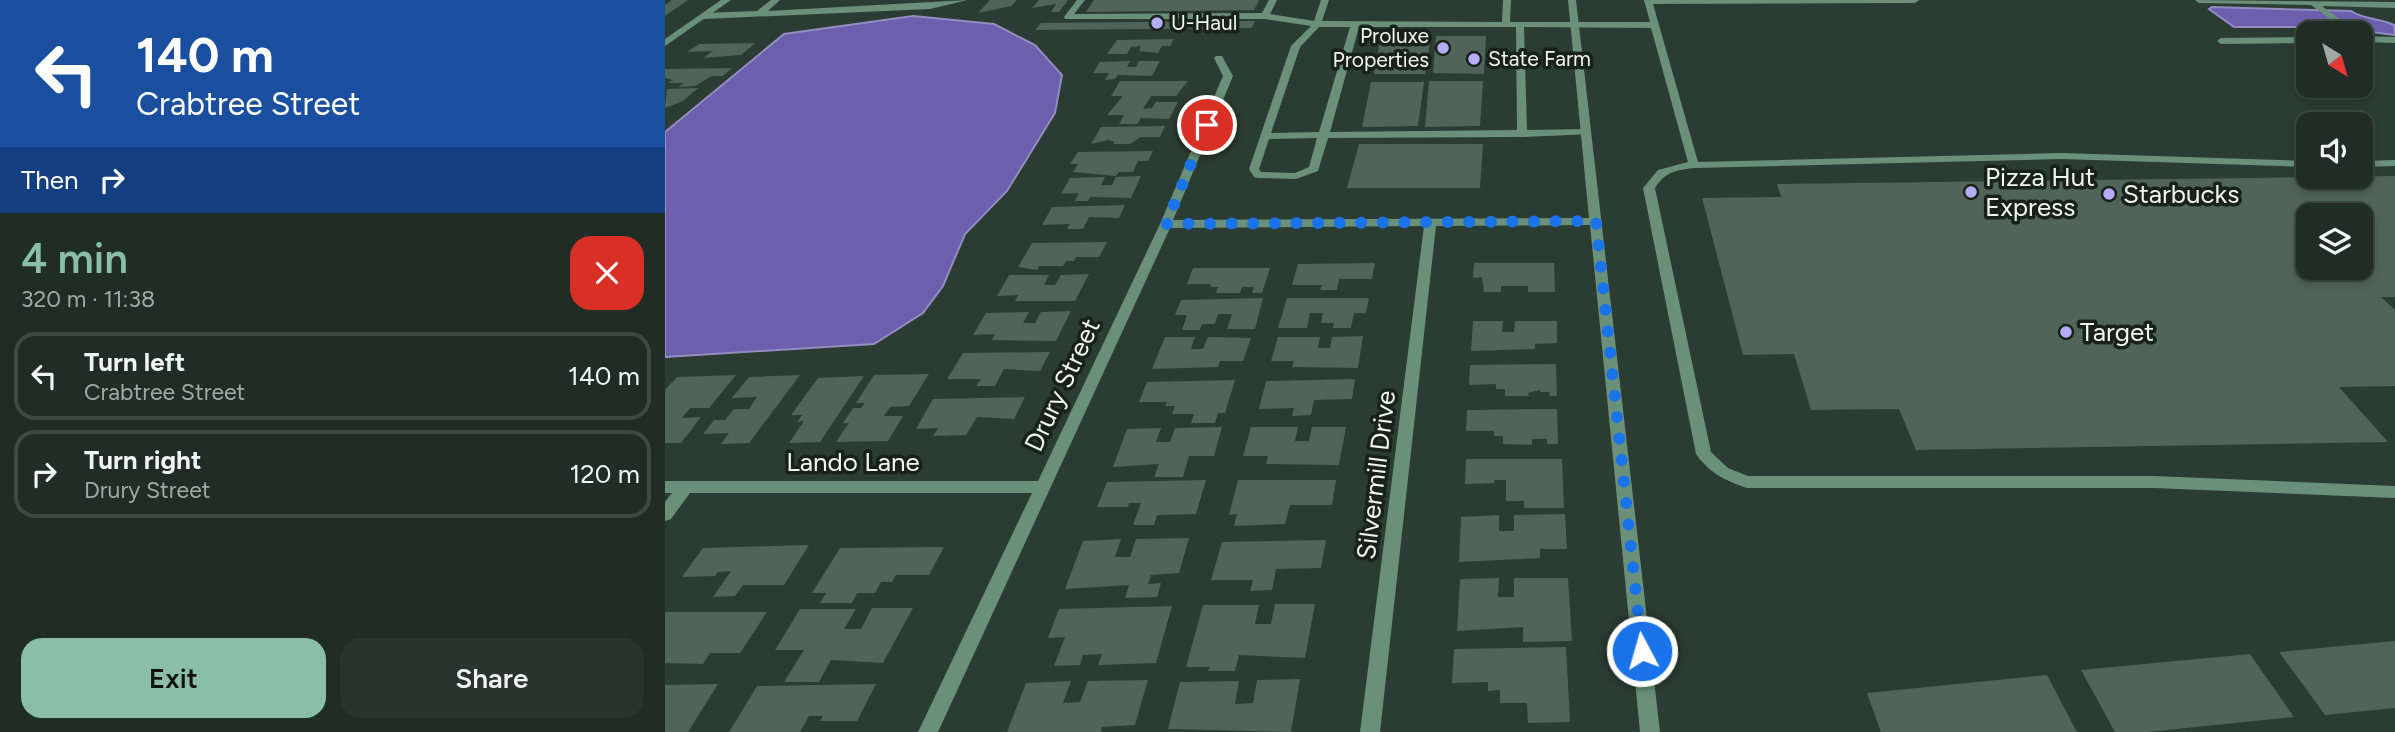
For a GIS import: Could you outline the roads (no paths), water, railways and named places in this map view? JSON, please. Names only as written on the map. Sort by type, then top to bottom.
[{"type":"street","points":[[665,43],[727,0]]},
{"type":"street","points":[[758,14],[776,0]]},
{"type":"street","points":[[703,16],[930,6],[964,0]]},
{"type":"street","points":[[1081,0],[1068,17],[1265,16],[1317,24],[1355,26],[1655,25]]},
{"type":"street","points":[[1265,16],[1273,0]]},
{"type":"street","points":[[1325,0],[1317,24],[1296,46],[1254,169],[1258,174],[1268,177],[1296,177],[1314,169],[1355,26]]},
{"type":"street","points":[[1506,25],[1507,0]]},
{"type":"street","points":[[1572,0],[1650,732]]},
{"type":"street","points":[[1694,165],[1648,1],[1915,0]]},
{"type":"street","points":[[2199,0],[2395,5]]},
{"type":"street","points":[[2313,4],[2337,21]]},
{"type":"street","points":[[1520,25],[1522,134]]},
{"type":"street","points":[[2373,38],[2395,40]]},
{"type":"street","points":[[2221,41],[2296,40]]},
{"type":"street","name":"Drury Street","points":[[928,732],[1166,224],[1228,76],[1219,58]]},
{"type":"street","points":[[1265,136],[1587,132]]},
{"type":"street","points":[[2296,164],[2061,156],[1694,165],[1670,168],[1655,176],[1649,188],[1704,454],[1722,472],[1747,482],[2154,482],[2395,492]]},
{"type":"street","points":[[2373,164],[2395,163]]},
{"type":"street","points":[[1166,224],[1596,221]]},
{"type":"street","name":"Silvermill Drive","points":[[1370,732],[1430,223]]},
{"type":"street","name":"Lando Lane","points":[[665,486],[1041,487]]},
{"type":"street","points":[[665,514],[687,486]]},
{"type":"place","name":"U-Haul","points":[[1157,23]]},
{"type":"place","name":"Proluxe Properties","points":[[1443,48]]},
{"type":"place","name":"State Farm","points":[[1474,59]]},
{"type":"place","name":"Pizza Hut Express","points":[[1971,192]]},
{"type":"place","name":"Starbucks","points":[[2109,194]]},
{"type":"place","name":"Target","points":[[2066,332]]}]
